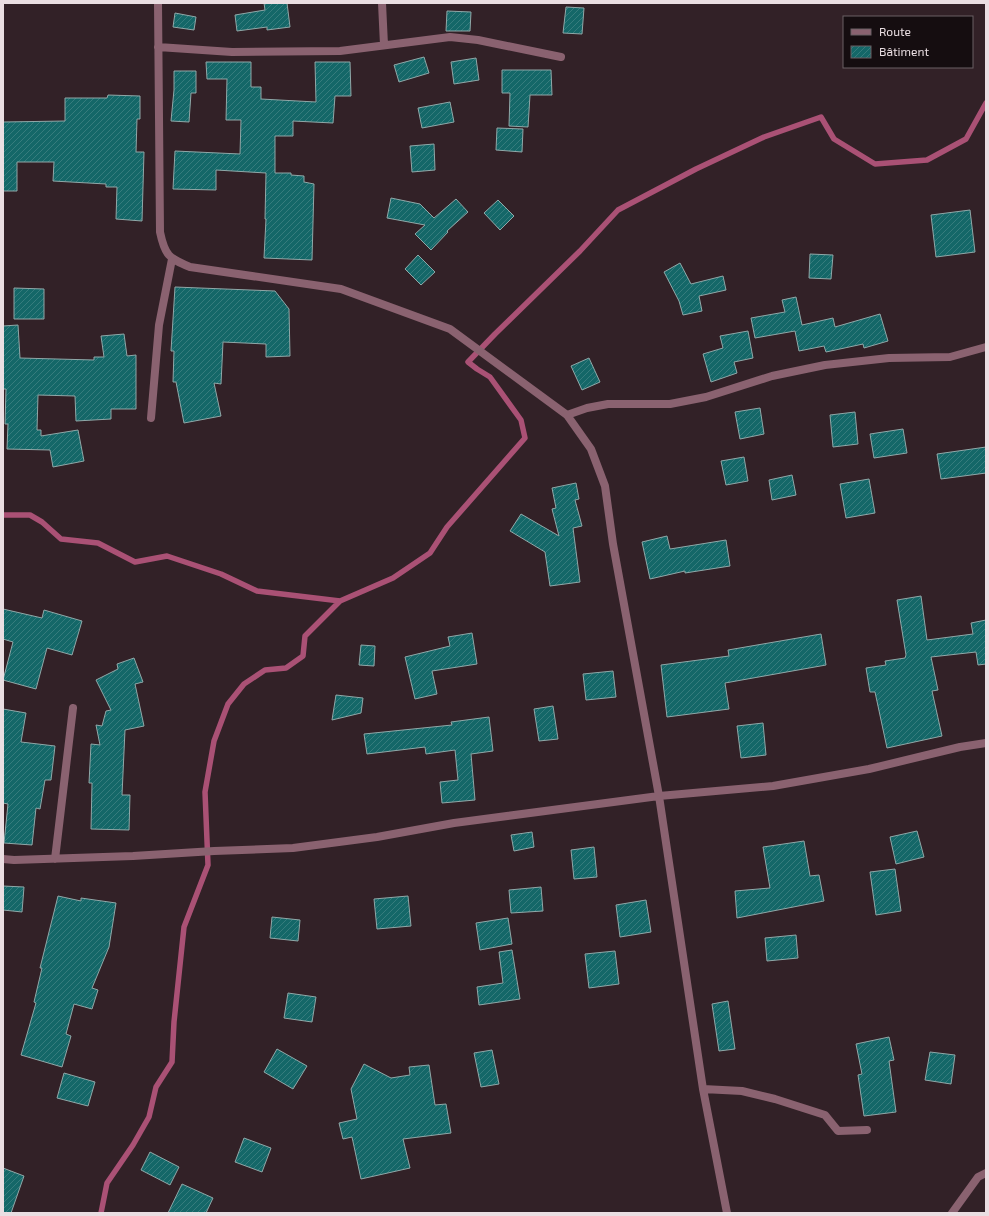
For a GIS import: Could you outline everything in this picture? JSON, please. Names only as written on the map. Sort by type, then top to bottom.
[{"type":"street","points":[[158,3],[160,232],[163,247],[172,259],[190,267],[341,289],[450,329],[567,415],[591,449],[605,486],[615,551],[659,796],[703,1090],[728,1213]]},
{"type":"street","points":[[382,3],[384,45]]},
{"type":"street","points":[[158,48],[232,52],[340,51],[450,37],[478,40],[561,57]]},
{"type":"street","points":[[151,418],[159,325],[172,259]]},
{"type":"street","points":[[567,415],[587,408],[608,404],[670,404],[706,397],[772,376],[825,365],[889,358],[950,358],[986,347]]},
{"type":"street","points":[[55,859],[73,708]]},
{"type":"street","points":[[3,859],[55,859],[133,856],[214,850],[293,848],[377,837],[454,823],[659,796],[773,786],[869,769],[960,747],[986,744]]},
{"type":"street","points":[[703,1090],[742,1091],[775,1099],[825,1115],[838,1131],[867,1130]]},
{"type":"street","points":[[952,1213],[978,1177],[986,1173]]},
{"type":"building","points":[[264,3],[287,3],[290,27],[267,30],[267,27],[237,31],[235,15],[265,10]]},
{"type":"building","points":[[566,7],[584,8],[582,34],[563,33]]},
{"type":"building","points":[[447,11],[471,12],[470,31],[446,31]]},
{"type":"building","points":[[175,13],[196,17],[194,30],[173,27]]},
{"type":"building","points":[[424,57],[429,73],[399,82],[394,65]]},
{"type":"building","points":[[476,58],[479,80],[454,84],[451,62]]},
{"type":"building","points":[[206,62],[251,62],[251,87],[261,87],[261,99],[316,102],[315,62],[350,62],[351,96],[335,96],[333,123],[293,121],[293,136],[275,136],[275,173],[291,173],[291,175],[304,176],[304,182],[314,184],[312,260],[264,258],[266,173],[216,170],[216,190],[173,189],[175,151],[240,154],[241,120],[226,120],[227,79],[207,79]]},
{"type":"building","points":[[502,70],[551,70],[552,95],[530,95],[528,127],[509,126],[510,93],[502,93]]},
{"type":"building","points":[[174,71],[196,71],[196,93],[191,93],[189,122],[171,121]]},
{"type":"building","points":[[108,95],[140,96],[140,119],[137,119],[136,152],[144,152],[142,221],[116,219],[117,187],[106,187],[106,184],[53,181],[54,162],[17,162],[17,191],[3,191],[3,122],[65,121],[65,98],[107,98]]},
{"type":"building","points":[[450,102],[454,122],[422,128],[418,108]]},
{"type":"building","points":[[497,128],[523,129],[522,152],[496,150]]},
{"type":"building","points":[[434,144],[435,170],[412,172],[410,146]]},
{"type":"building","points":[[391,198],[420,204],[434,218],[456,199],[468,212],[447,231],[448,232],[431,250],[415,234],[425,225],[387,218]]},
{"type":"building","points":[[498,200],[514,216],[500,230],[484,213]]},
{"type":"building","points":[[970,210],[975,252],[936,257],[931,215]]},
{"type":"building","points":[[810,254],[833,255],[831,279],[809,278]]},
{"type":"building","points":[[418,255],[435,272],[421,285],[405,269]]},
{"type":"building","points":[[680,263],[691,284],[723,276],[726,290],[699,296],[702,311],[683,315],[679,301],[664,272]]},
{"type":"building","points":[[175,287],[275,291],[289,309],[290,356],[266,357],[266,344],[223,342],[221,384],[214,383],[221,416],[184,423],[176,382],[173,382],[174,351],[171,351]]},
{"type":"building","points":[[14,288],[44,289],[44,319],[14,319]]},
{"type":"building","points":[[796,297],[802,325],[833,318],[835,327],[880,314],[888,341],[864,348],[863,344],[826,352],[824,346],[799,351],[795,331],[755,338],[751,318],[785,312],[782,300]]},
{"type":"building","points":[[18,325],[20,358],[94,360],[94,357],[104,357],[101,336],[124,334],[127,356],[136,355],[136,409],[111,409],[111,419],[76,421],[75,396],[38,395],[37,430],[41,430],[41,436],[78,430],[84,461],[53,467],[50,450],[7,449],[8,424],[5,424],[6,389],[3,389],[3,326]]},
{"type":"building","points":[[748,331],[753,358],[734,362],[737,373],[711,382],[703,354],[723,348],[720,336]]},
{"type":"building","points":[[589,358],[600,382],[582,390],[571,366]]},
{"type":"building","points":[[760,408],[764,434],[740,439],[735,412]]},
{"type":"building","points":[[855,412],[858,444],[833,447],[830,415]]},
{"type":"building","points":[[903,429],[907,453],[874,458],[870,434]]},
{"type":"building","points":[[986,447],[986,473],[941,479],[937,454]]},
{"type":"building","points":[[744,457],[748,481],[726,485],[721,461]]},
{"type":"building","points":[[792,475],[796,495],[772,500],[769,480]]},
{"type":"building","points":[[869,479],[875,513],[846,518],[840,484]]},
{"type":"building","points":[[576,483],[579,499],[575,500],[582,526],[573,528],[580,582],[550,586],[545,552],[510,531],[521,514],[559,536],[552,509],[556,508],[552,488]]},
{"type":"building","points":[[667,536],[670,549],[726,540],[730,566],[685,573],[685,571],[650,579],[642,542]]},
{"type":"building","points":[[921,596],[927,640],[973,634],[971,623],[986,620],[986,664],[978,665],[976,652],[931,657],[938,690],[932,691],[942,736],[887,748],[875,692],[870,692],[866,668],[886,665],[885,661],[905,658],[906,655],[897,600]]},
{"type":"building","points":[[3,609],[42,618],[44,610],[82,621],[72,655],[47,648],[36,689],[3,680],[13,642],[3,639]]},
{"type":"building","points":[[472,633],[477,664],[432,671],[437,694],[415,699],[405,657],[450,646],[448,637]]},
{"type":"building","points":[[821,634],[826,665],[725,683],[729,709],[667,717],[661,665],[729,656],[728,650]]},
{"type":"building","points":[[361,645],[375,646],[374,666],[359,665]]},
{"type":"building","points":[[134,658],[143,682],[135,684],[144,726],[125,730],[122,795],[130,795],[129,830],[91,829],[92,783],[89,783],[91,744],[100,745],[96,725],[102,726],[106,711],[111,710],[96,680],[118,669],[117,664]]},
{"type":"building","points":[[613,671],[616,697],[586,700],[583,674]]},
{"type":"building","points":[[336,695],[363,698],[361,713],[332,720]]},
{"type":"building","points":[[553,706],[558,739],[539,741],[534,709]]},
{"type":"building","points":[[3,709],[26,713],[21,742],[55,746],[51,780],[45,780],[40,809],[36,808],[32,845],[4,843],[8,804],[3,803]]},
{"type":"building","points":[[489,717],[493,751],[471,754],[475,800],[442,803],[440,782],[458,780],[455,750],[426,754],[425,747],[367,754],[364,734],[452,725],[451,722]]},
{"type":"building","points":[[763,723],[766,755],[741,758],[737,726]]},
{"type":"building","points":[[917,831],[924,857],[896,864],[890,837]]},
{"type":"building","points":[[532,832],[534,847],[514,851],[511,835]]},
{"type":"building","points":[[804,841],[810,876],[819,875],[824,901],[737,918],[735,891],[770,888],[763,847]]},
{"type":"building","points":[[594,847],[597,877],[574,879],[571,850]]},
{"type":"building","points":[[895,869],[901,911],[876,915],[870,872]]},
{"type":"building","points":[[3,886],[24,887],[22,912],[3,910]]},
{"type":"building","points":[[541,887],[543,911],[511,913],[509,890]]},
{"type":"building","points":[[58,896],[81,901],[81,898],[116,903],[109,947],[92,988],[98,990],[92,1009],[74,1004],[66,1034],[71,1036],[62,1067],[21,1055],[36,1003],[34,1002],[42,968],[40,968]]},
{"type":"building","points":[[408,896],[411,926],[377,929],[374,899]]},
{"type":"building","points":[[646,900],[651,932],[620,937],[616,905]]},
{"type":"building","points":[[272,917],[300,920],[298,941],[270,938]]},
{"type":"building","points":[[508,918],[512,944],[480,950],[476,923]]},
{"type":"building","points":[[796,935],[798,958],[767,961],[765,938]]},
{"type":"building","points":[[512,950],[520,999],[479,1005],[477,987],[503,983],[499,952]]},
{"type":"building","points":[[615,951],[619,984],[589,988],[585,954]]},
{"type":"building","points":[[288,993],[316,997],[312,1022],[284,1018]]},
{"type":"building","points":[[728,1001],[735,1049],[719,1051],[712,1004]]},
{"type":"building","points":[[889,1037],[894,1060],[889,1061],[896,1112],[864,1116],[858,1075],[862,1074],[856,1044]]},
{"type":"building","points":[[277,1049],[307,1066],[293,1089],[264,1072]]},
{"type":"building","points":[[492,1050],[499,1084],[481,1087],[474,1053]]},
{"type":"building","points":[[930,1052],[955,1055],[951,1084],[925,1080]]},
{"type":"building","points":[[364,1064],[391,1078],[410,1075],[409,1067],[429,1065],[435,1105],[446,1104],[451,1133],[403,1139],[410,1168],[361,1179],[352,1137],[343,1139],[339,1123],[357,1119],[351,1089]]},
{"type":"building","points":[[64,1073],[95,1082],[88,1106],[57,1098]]},
{"type":"building","points":[[244,1138],[271,1148],[262,1172],[235,1162]]},
{"type":"building","points":[[150,1152],[179,1167],[170,1185],[141,1170]]},
{"type":"building","points":[[3,1168],[24,1176],[11,1213],[3,1213]]},
{"type":"building","points":[[182,1184],[213,1198],[206,1213],[168,1213]]},
{"type":"waterway","points":[[101,1213],[107,1183],[133,1145],[149,1117],[156,1087],[172,1062],[174,1022],[184,927],[208,865],[205,792],[214,741],[228,704],[244,684],[265,670],[286,668],[303,656],[305,636],[340,601],[393,578],[430,553],[447,527],[525,438],[521,420],[490,377],[468,362],[580,251],[618,210],[696,169],[764,137],[821,117],[834,139],[875,164],[927,160],[966,139],[986,103]]},
{"type":"waterway","points":[[3,515],[30,515],[42,522],[61,539],[98,543],[135,562],[167,556],[221,574],[257,591],[340,601]]}]
